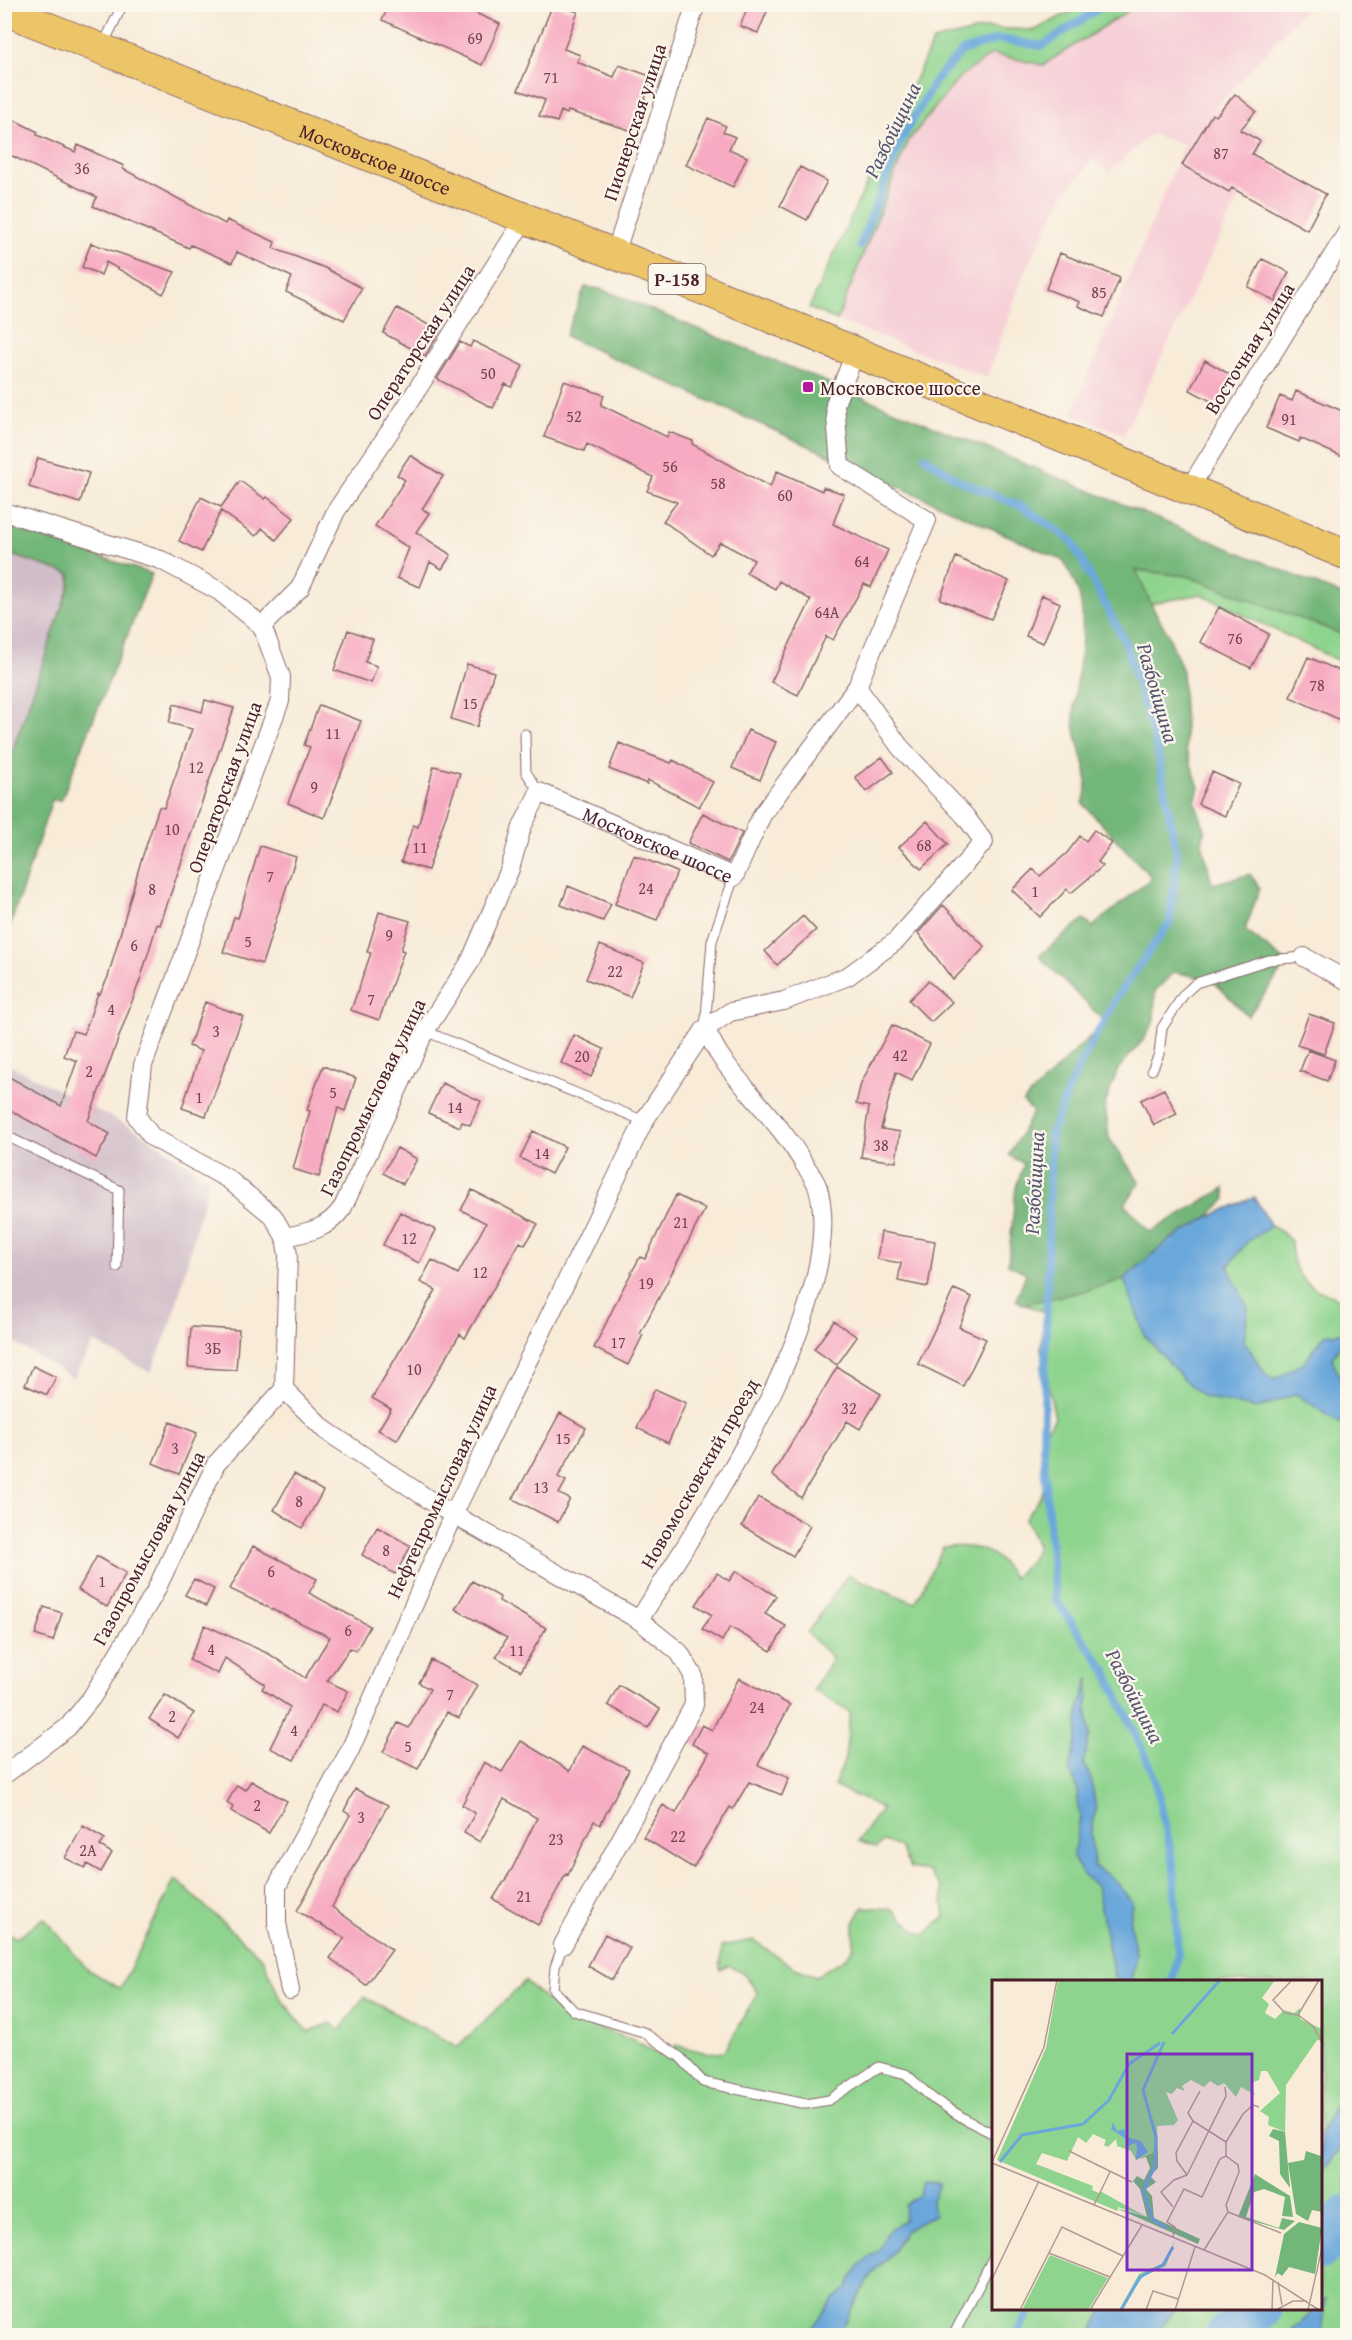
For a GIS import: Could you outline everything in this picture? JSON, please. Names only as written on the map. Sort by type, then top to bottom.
[{"type":"main road","name":"Московское шоссе","points":[[4,10],[615,254],[1347,555]]},
{"type":"street","name":"Пионерская улица","points":[[615,254],[696,4]]},
{"type":"street","name":"Операторская улица","points":[[285,1238],[273,1216],[228,1179],[152,1137],[137,1117],[143,1065],[280,701],[281,677],[262,626],[300,588],[336,511],[403,412],[525,218]]},
{"type":"street","name":"Восточная улица","points":[[1189,489],[1347,231]]},
{"type":"street","name":"Московское шоссе","points":[[539,792],[734,877],[762,815],[856,687],[927,520],[840,466],[835,404],[855,353]]},
{"type":"street","points":[[4,512],[161,560],[219,591],[262,626]]},
{"type":"street","points":[[705,1029],[729,1012],[784,1001],[848,976],[896,940],[984,842],[966,816],[900,747],[856,687]]},
{"type":"street","name":"Газопромысловая улица","points":[[285,1238],[316,1231],[333,1221],[343,1207],[424,1031],[470,962],[510,869],[522,827],[539,792]]},
{"type":"street","points":[[1304,957],[1347,981]]},
{"type":"street","name":"Нефтепромысловая улица","points":[[290,1990],[277,1923],[277,1886],[350,1750],[453,1515],[644,1121],[705,1029]]},
{"type":"street","name":"Новомосковский проезд","points":[[639,1620],[725,1481],[780,1377],[819,1265],[824,1224],[817,1186],[790,1140],[722,1059],[705,1029]]},
{"type":"street","points":[[285,1238],[288,1255],[284,1389],[325,1430],[453,1515],[639,1620],[679,1652],[693,1675],[694,1705],[563,1945]]},
{"type":"street","name":"Газопромысловая улица","points":[[4,1775],[68,1727],[92,1697],[154,1594],[216,1464],[284,1389]]},
{"type":"lane","points":[[100,50],[123,4]]},
{"type":"lane","points":[[525,734],[526,772],[539,792]]},
{"type":"lane","points":[[705,1029],[712,940],[734,877]]},
{"type":"lane","points":[[1152,1070],[1159,1054],[1162,1028],[1184,994],[1197,983],[1269,960],[1304,957]]},
{"type":"lane","points":[[424,1031],[644,1121]]},
{"type":"lane","points":[[4,1135],[119,1190],[117,1267]]},
{"type":"lane","points":[[563,1945],[555,1967],[553,1989],[574,2011],[643,2032],[680,2057],[703,2082],[806,2104],[829,2100],[879,2067],[906,2074],[932,2098],[992,2133]]},
{"type":"lane","points":[[953,2336],[992,2258]]},
{"type":"shaded area","points":[[1305,4],[1308,6],[1215,108],[1268,138],[1124,434],[1072,414],[1184,145],[1151,134],[1109,172],[1093,160],[1063,196],[1024,273],[987,378],[837,320],[908,141],[960,77],[992,54],[1043,65],[1138,5]]},
{"type":"shaded area","points":[[5,553],[70,574],[70,584],[5,773]]},
{"type":"shaded area","points":[[4,1062],[136,1130],[209,1178],[173,1318],[151,1373],[94,1342],[73,1378],[5,1337]]},
{"type":"green space","points":[[1083,5],[1138,5],[1043,65],[992,54],[960,77],[908,141],[837,320],[809,308],[933,41],[987,28],[1035,30]]},
{"type":"green space","points":[[585,287],[601,289],[1347,597],[1347,636],[1187,576],[1136,570],[1168,634],[1182,669],[1186,750],[1199,787],[1195,803],[1205,829],[1202,842],[1212,884],[1250,874],[1260,888],[1245,930],[1287,963],[1248,1016],[1212,980],[1174,972],[1155,991],[1154,1021],[1144,1039],[1118,1069],[1105,1105],[1109,1138],[1140,1183],[1125,1204],[1150,1232],[1225,1188],[1226,1199],[1207,1218],[1168,1241],[1124,1279],[1085,1291],[1023,1304],[1016,1300],[1026,1273],[1008,1264],[1016,1187],[1024,1164],[1009,1155],[1033,1112],[1023,1102],[1105,1022],[1039,956],[1084,919],[1092,927],[1152,878],[1083,804],[1087,779],[1074,719],[1082,644],[1082,614],[1077,589],[1064,561],[565,336]]},
{"type":"green space","points":[[5,525],[152,574],[61,800],[52,800],[5,941],[5,773],[70,584],[70,574],[5,553]]},
{"type":"green space","points":[[1135,570],[1187,576],[1347,636],[1347,665],[1201,594],[1151,604]]},
{"type":"green space","points":[[1254,1197],[1271,1226],[1291,1241],[1295,1267],[1300,1276],[1314,1288],[1347,1302],[1347,2335],[5,2335],[4,2035],[8,2033],[7,1996],[4,1993],[4,1929],[16,1938],[44,1918],[88,1970],[120,1989],[175,1879],[263,1959],[279,1996],[308,2032],[331,2023],[340,2030],[364,1997],[458,2047],[525,1981],[560,2012],[636,2041],[668,2060],[676,2045],[707,2053],[725,2051],[757,1994],[739,1971],[729,1966],[720,1970],[722,1946],[753,1940],[795,1968],[816,1976],[844,1959],[854,1947],[854,1923],[863,1907],[892,1909],[916,1931],[925,1935],[945,1917],[941,1888],[929,1871],[910,1868],[900,1847],[884,1841],[876,1848],[858,1841],[882,1808],[834,1786],[845,1759],[850,1712],[813,1690],[833,1658],[807,1633],[848,1575],[915,1603],[943,1547],[983,1550],[999,1560],[1013,1578],[1032,1560],[1037,1546],[1025,1518],[1041,1496],[1046,1480],[1041,1457],[1044,1434],[1055,1418],[1041,1349],[1044,1312],[1023,1304],[1085,1291],[1207,1218]]},
{"type":"water","points":[[1254,1197],[1271,1226],[1246,1243],[1228,1267],[1248,1308],[1244,1341],[1265,1373],[1274,1380],[1304,1362],[1325,1335],[1347,1332],[1347,1337],[1332,1358],[1343,1386],[1347,1388],[1347,1428],[1296,1394],[1256,1409],[1204,1397],[1182,1378],[1145,1336],[1124,1279],[1168,1241],[1207,1218]]},
{"type":"water","points":[[1089,1678],[1087,1708],[1090,1734],[1083,1764],[1091,1777],[1096,1810],[1091,1833],[1094,1867],[1112,1877],[1132,1902],[1130,1923],[1136,1954],[1131,1980],[1115,1980],[1097,1887],[1083,1875],[1073,1857],[1080,1817],[1076,1784],[1069,1770],[1077,1737],[1079,1710]]},
{"type":"water","points":[[1347,2100],[1346,2132],[1341,2147],[1322,2171],[1322,2132],[1334,2106]]},
{"type":"water","points":[[923,2182],[939,2183],[932,2201],[934,2215],[906,2230],[893,2252],[872,2273],[838,2335],[807,2335],[833,2300],[846,2289],[859,2266],[879,2250],[888,2231],[904,2220],[905,2205],[920,2194]]},
{"type":"water","points":[[1326,2298],[1322,2335],[1289,2335],[1314,2310],[1322,2310],[1322,2302]]},
{"type":"water","points":[[1103,2310],[1176,2310],[1154,2335],[1090,2335]]},
{"type":"building","points":[[390,4],[455,4],[500,24],[482,65],[382,20]]},
{"type":"building","points":[[553,4],[578,12],[564,49],[580,55],[577,62],[614,77],[619,65],[653,77],[633,131],[568,111],[567,114],[561,111],[557,122],[539,116],[545,100],[518,90]]},
{"type":"building","points":[[749,4],[768,9],[758,33],[740,26]]},
{"type":"building","points":[[1235,94],[1256,111],[1240,130],[1260,141],[1252,154],[1326,194],[1307,230],[1232,188],[1229,192],[1182,165],[1212,114],[1216,116]]},
{"type":"building","points":[[4,115],[38,132],[37,135],[75,152],[78,145],[124,166],[123,169],[225,224],[227,220],[275,242],[273,248],[325,268],[362,288],[344,320],[286,292],[292,277],[237,252],[232,263],[191,245],[189,248],[93,206],[97,197],[4,152]]},
{"type":"building","points":[[708,118],[726,126],[723,132],[735,137],[729,149],[747,157],[733,187],[686,165]]},
{"type":"building","points":[[800,167],[827,181],[807,220],[780,206]]},
{"type":"building","points":[[91,243],[175,272],[163,294],[106,262],[101,275],[82,267]]},
{"type":"building","points":[[1060,253],[1120,278],[1104,317],[1078,306],[1080,302],[1046,289]]},
{"type":"building","points":[[1262,259],[1289,272],[1275,301],[1248,287]]},
{"type":"building","points":[[397,308],[440,331],[425,356],[383,333]]},
{"type":"building","points":[[473,341],[523,366],[512,387],[505,384],[493,408],[437,379],[460,342],[470,347]]},
{"type":"building","points":[[1205,360],[1236,378],[1222,407],[1190,390]]},
{"type":"building","points":[[564,381],[604,395],[601,405],[667,437],[669,432],[693,441],[692,444],[770,487],[777,471],[822,491],[823,487],[844,494],[833,524],[888,550],[871,587],[864,584],[833,640],[826,636],[798,695],[771,682],[811,600],[779,581],[775,589],[746,573],[754,560],[720,542],[711,555],[663,521],[677,502],[647,491],[653,477],[587,444],[584,451],[544,437]]},
{"type":"building","points":[[1296,391],[1347,413],[1347,459],[1300,438],[1299,442],[1266,428],[1280,396],[1292,401]]},
{"type":"building","points":[[410,455],[443,476],[422,509],[429,513],[416,532],[451,555],[442,569],[430,562],[420,587],[397,578],[409,548],[375,526],[405,480],[397,475]]},
{"type":"building","points":[[38,458],[89,473],[80,503],[29,487]]},
{"type":"building","points":[[240,481],[265,499],[267,497],[294,518],[276,540],[262,528],[256,536],[221,511],[201,552],[179,541],[201,497],[221,507]]},
{"type":"building","points":[[956,557],[1009,581],[991,619],[940,599]]},
{"type":"building","points":[[1042,595],[1060,603],[1043,643],[1026,636]]},
{"type":"building","points":[[1219,607],[1269,634],[1251,668],[1200,642]]},
{"type":"building","points":[[348,630],[373,639],[365,662],[377,666],[371,683],[334,670]]},
{"type":"building","points":[[1308,657],[1347,674],[1347,723],[1290,697]]},
{"type":"building","points":[[467,664],[494,672],[477,727],[451,719]]},
{"type":"building","points":[[205,700],[234,708],[160,925],[157,924],[141,977],[88,1121],[110,1134],[96,1158],[4,1107],[4,1074],[61,1106],[77,1061],[64,1056],[73,1031],[84,1034],[98,993],[100,994],[108,977],[140,864],[159,807],[164,808],[192,729],[169,723],[174,704],[202,712]]},
{"type":"building","points":[[319,705],[361,721],[324,818],[288,803],[310,747],[304,745]]},
{"type":"building","points":[[748,730],[776,742],[760,780],[732,768]]},
{"type":"building","points":[[619,743],[671,763],[673,760],[713,782],[699,807],[648,780],[647,784],[609,769]]},
{"type":"building","points":[[882,757],[893,772],[866,792],[855,777]]},
{"type":"building","points":[[434,766],[460,773],[428,870],[401,862],[413,825],[418,827]]},
{"type":"building","points":[[1212,772],[1239,784],[1225,816],[1198,804]]},
{"type":"building","points":[[703,813],[742,833],[728,862],[688,843]]},
{"type":"building","points":[[927,821],[948,844],[921,869],[899,847]]},
{"type":"building","points":[[1094,830],[1112,843],[1098,862],[1103,866],[1071,893],[1067,889],[1040,917],[1012,890],[1033,869],[1040,876],[1067,853],[1080,836],[1086,841]]},
{"type":"building","points":[[260,846],[296,857],[262,964],[223,952],[234,917],[238,918]]},
{"type":"building","points":[[634,855],[677,872],[657,920],[615,904]]},
{"type":"building","points":[[568,886],[611,904],[603,921],[561,905]]},
{"type":"building","points":[[943,905],[985,947],[953,980],[918,933]]},
{"type":"building","points":[[379,912],[410,921],[401,950],[404,951],[379,1020],[351,1010],[371,953],[367,952]]},
{"type":"building","points":[[803,916],[816,930],[777,965],[765,951]]},
{"type":"building","points":[[600,945],[644,963],[630,997],[586,979]]},
{"type":"building","points":[[928,981],[952,1002],[931,1022],[909,1000]]},
{"type":"building","points":[[205,1002],[243,1016],[206,1116],[182,1108],[201,1051],[189,1046]]},
{"type":"building","points":[[1309,1014],[1335,1023],[1324,1054],[1297,1045]]},
{"type":"building","points":[[892,1025],[930,1044],[912,1080],[896,1072],[881,1129],[900,1132],[896,1162],[861,1157],[869,1107],[856,1104],[861,1083]]},
{"type":"building","points":[[574,1035],[604,1049],[591,1077],[561,1063]]},
{"type":"building","points":[[1308,1050],[1335,1060],[1327,1081],[1300,1071]]},
{"type":"building","points":[[323,1066],[356,1078],[345,1111],[338,1108],[319,1177],[293,1169],[310,1111],[307,1110]]},
{"type":"building","points":[[442,1083],[481,1101],[470,1125],[462,1122],[460,1127],[428,1113]]},
{"type":"building","points":[[1164,1089],[1177,1114],[1154,1125],[1141,1100]]},
{"type":"building","points":[[533,1131],[565,1147],[551,1174],[520,1158]]},
{"type":"building","points":[[397,1148],[417,1159],[403,1184],[383,1173]]},
{"type":"building","points":[[472,1190],[538,1224],[525,1245],[520,1242],[465,1338],[460,1334],[397,1440],[378,1430],[391,1409],[372,1398],[436,1290],[420,1282],[432,1260],[458,1274],[486,1223],[461,1210]]},
{"type":"building","points":[[676,1195],[705,1209],[640,1334],[643,1335],[628,1365],[594,1348],[640,1257],[645,1259]]},
{"type":"building","points":[[400,1212],[436,1230],[419,1263],[383,1245]]},
{"type":"building","points":[[881,1232],[935,1241],[928,1287],[898,1281],[901,1263],[877,1259]]},
{"type":"building","points":[[954,1289],[972,1297],[959,1327],[986,1339],[963,1386],[918,1364]]},
{"type":"building","points":[[834,1321],[857,1337],[837,1365],[814,1349]]},
{"type":"building","points":[[191,1327],[239,1330],[236,1370],[188,1367]]},
{"type":"building","points":[[33,1366],[56,1377],[47,1395],[25,1385]]},
{"type":"building","points":[[837,1367],[881,1394],[860,1429],[847,1421],[801,1498],[772,1475]]},
{"type":"building","points":[[655,1389],[686,1403],[668,1443],[637,1428]]},
{"type":"building","points":[[560,1413],[586,1428],[558,1477],[566,1481],[559,1494],[570,1499],[558,1522],[513,1499]]},
{"type":"building","points":[[170,1422],[197,1433],[179,1474],[153,1463]]},
{"type":"building","points":[[294,1474],[323,1491],[302,1528],[274,1510]]},
{"type":"building","points":[[758,1497],[810,1526],[793,1556],[742,1526]]},
{"type":"building","points":[[377,1527],[411,1546],[395,1574],[362,1555]]},
{"type":"building","points":[[253,1546],[317,1579],[309,1593],[370,1626],[356,1651],[350,1648],[327,1681],[348,1691],[337,1712],[322,1705],[294,1760],[270,1748],[290,1707],[262,1689],[265,1684],[225,1658],[218,1674],[189,1660],[205,1625],[269,1654],[305,1678],[330,1637],[230,1589]]},
{"type":"building","points":[[97,1556],[126,1573],[107,1607],[78,1590]]},
{"type":"building","points":[[736,1571],[776,1596],[765,1614],[786,1626],[771,1651],[730,1627],[722,1641],[702,1629],[712,1615],[696,1605],[717,1573],[729,1581]]},
{"type":"building","points":[[194,1579],[214,1589],[206,1606],[185,1595]]},
{"type":"building","points":[[472,1581],[500,1597],[499,1601],[546,1628],[521,1671],[496,1657],[507,1638],[455,1609]]},
{"type":"building","points":[[44,1607],[62,1613],[53,1641],[35,1635]]},
{"type":"building","points":[[431,1660],[477,1685],[459,1718],[447,1712],[418,1769],[383,1752],[398,1723],[409,1728],[430,1689],[419,1683]]},
{"type":"building","points":[[739,1678],[790,1705],[758,1765],[789,1778],[782,1795],[749,1782],[733,1809],[730,1807],[693,1868],[643,1837],[663,1805],[676,1813],[709,1753],[692,1744],[702,1725],[712,1730]]},
{"type":"building","points":[[619,1685],[660,1709],[648,1728],[608,1705]]},
{"type":"building","points":[[165,1695],[194,1713],[178,1738],[149,1719]]},
{"type":"building","points":[[521,1741],[570,1771],[582,1746],[629,1769],[600,1825],[594,1821],[568,1875],[566,1874],[538,1925],[493,1899],[512,1869],[537,1818],[504,1799],[480,1842],[464,1833],[475,1813],[462,1805],[484,1762],[502,1772]]},
{"type":"building","points":[[251,1781],[287,1801],[269,1833],[231,1811],[233,1807],[227,1803],[237,1785],[245,1790]]},
{"type":"building","points":[[355,1789],[388,1805],[332,1907],[392,1950],[366,1985],[330,1958],[345,1938],[297,1911],[350,1815],[344,1811]]},
{"type":"building","points":[[83,1826],[105,1839],[100,1846],[112,1853],[101,1872],[87,1864],[85,1868],[65,1858]]},
{"type":"building","points":[[605,1934],[630,1948],[612,1980],[588,1966]]},
{"type":"waterway","name":"Разбойщина","points":[[860,246],[901,140],[935,81],[962,51],[999,39],[1042,46],[1106,4]]},
{"type":"waterway","name":"Разбойщина","points":[[925,457],[960,481],[1023,507],[1071,540],[1125,642],[1156,744],[1177,854],[1170,922],[1119,994],[1077,1070],[1051,1133],[1043,1447],[1055,1599],[1106,1671],[1153,1772],[1174,1865],[1178,1954],[1172,1980]]},
{"type":"waterway","points":[[1322,2246],[1348,2217]]},
{"type":"waterway","name":"Разбойщина","points":[[1016,2336],[1029,2310]]},
{"type":"waterway","points":[[1227,2336],[1258,2310]]},
{"type":"place","name":"Московское шоссе","points":[[808,387]]}]
